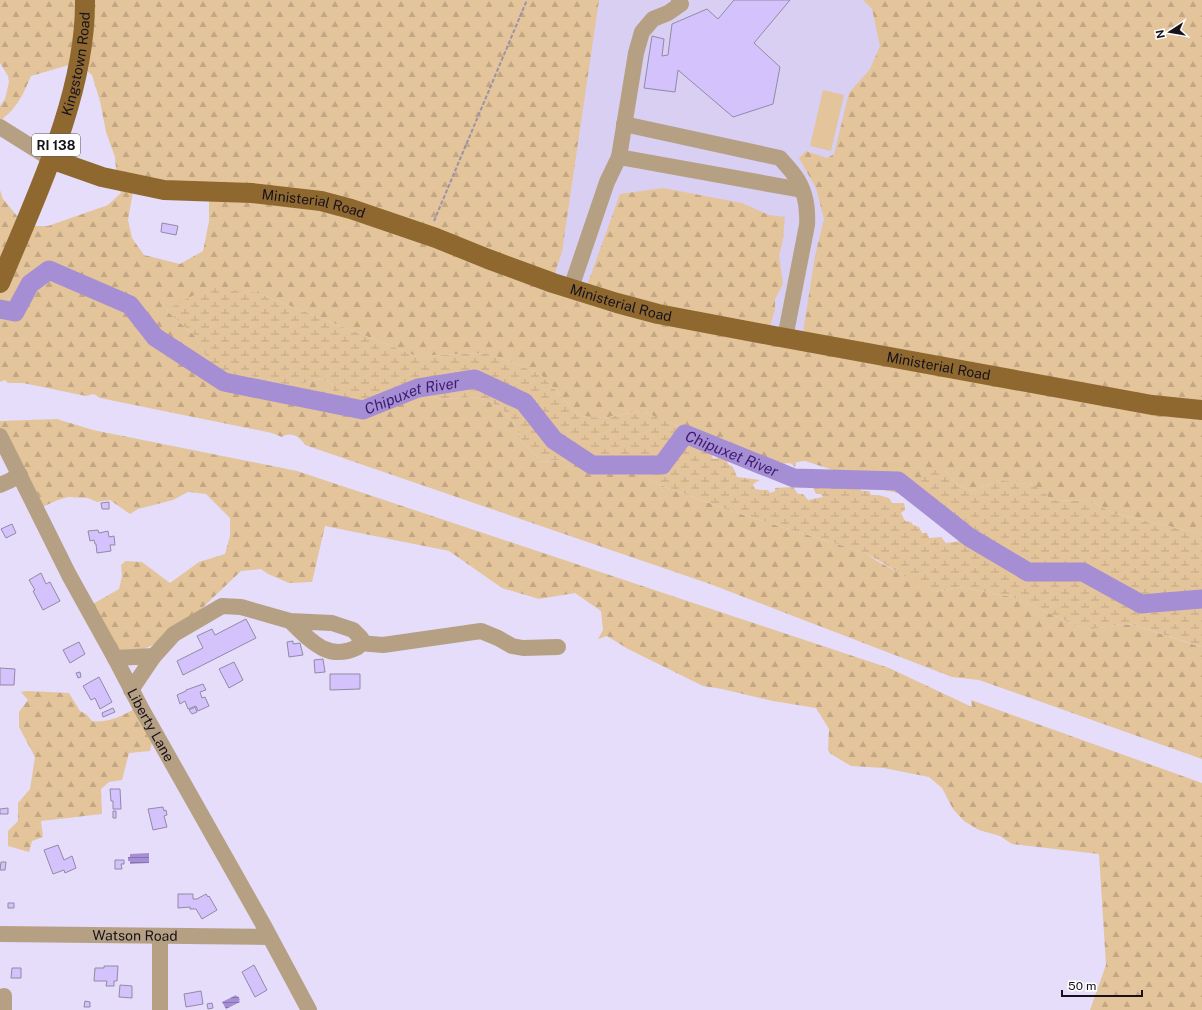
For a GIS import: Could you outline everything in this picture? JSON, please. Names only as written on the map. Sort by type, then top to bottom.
[{"type":"main road","name":"Kingstown Road","points":[[0,283],[51,159],[74,87],[81,51],[85,0]]},
{"type":"main road","name":"Ministerial Road","points":[[51,159],[102,177],[164,190],[252,193],[321,201],[351,209],[428,235],[488,259],[571,288],[617,303],[658,314],[1152,405],[1202,410]]},
{"type":"street","points":[[571,288],[607,182],[619,157],[636,53],[642,32],[653,19],[681,4],[679,0]]},
{"type":"street","points":[[624,124],[780,158],[796,176],[802,190],[808,213],[785,338]]},
{"type":"street","points":[[0,127],[51,159]]},
{"type":"street","points":[[619,157],[802,190]]},
{"type":"street","name":"Liberty Lane","points":[[0,436],[69,575],[131,690],[309,1010]]},
{"type":"street","points":[[0,485],[20,475]]},
{"type":"street","points":[[131,690],[154,656],[174,634],[222,606],[241,606],[290,621],[332,623],[353,630],[361,638],[358,647],[348,652],[333,652],[314,644],[290,621]]},
{"type":"street","points":[[359,643],[383,645],[481,631],[512,646],[522,648],[558,647]]},
{"type":"street","points":[[115,658],[154,656]]},
{"type":"street","name":"Watson Road","points":[[0,934],[269,937]]},
{"type":"street","points":[[160,936],[160,1010]]},
{"type":"path","points":[[428,235],[527,0]]},
{"type":"shaded area","points":[[568,0],[890,0],[842,342],[609,294],[515,258]]},
{"type":"shaded area","points":[[149,853],[149,863],[130,864],[130,861],[128,861],[130,854]]},
{"type":"shaded area","points":[[236,995],[237,997],[238,996],[240,1002],[226,1009],[222,1002]]},
{"type":"green space","points":[[0,0],[599,0],[562,252],[552,282],[585,291],[620,194],[663,188],[742,203],[769,215],[785,217],[783,240],[779,256],[783,284],[775,299],[775,309],[768,334],[802,339],[815,256],[824,219],[816,188],[799,158],[806,151],[827,158],[834,154],[849,93],[870,69],[880,46],[872,9],[863,0],[1202,0],[1202,534],[1113,513],[1090,501],[1050,500],[1047,495],[1033,485],[1001,480],[971,491],[959,486],[945,471],[912,484],[906,494],[904,494],[884,490],[855,477],[805,461],[796,462],[795,467],[790,463],[773,463],[749,452],[745,448],[737,448],[731,442],[717,438],[703,437],[695,429],[683,428],[641,411],[603,418],[580,416],[540,374],[488,353],[416,356],[258,293],[166,310],[195,336],[210,364],[243,378],[250,376],[291,386],[321,379],[331,382],[336,409],[354,416],[364,409],[415,393],[442,399],[473,397],[489,401],[502,409],[512,420],[522,441],[540,462],[575,458],[604,469],[628,473],[638,472],[660,485],[737,513],[866,553],[877,561],[934,592],[960,587],[1012,597],[1087,630],[1121,624],[1134,625],[1202,647],[1202,759],[979,680],[952,677],[710,584],[305,445],[301,440],[292,435],[285,435],[282,437],[272,433],[100,398],[94,394],[86,396],[23,383],[8,383],[5,380],[0,382],[0,190],[3,199],[22,222],[35,226],[48,226],[108,205],[121,193],[117,181],[115,157],[106,132],[100,101],[92,75],[79,64],[69,65],[31,76],[19,101],[0,121],[0,106],[5,99],[9,82],[8,76],[0,63]],"holes":[[[134,186],[209,199],[209,221],[203,251],[180,264],[144,255],[132,238],[128,220]]]},
{"type":"green space","points":[[823,90],[844,95],[831,151],[810,146]]},
{"type":"green space","points":[[209,287],[258,293],[416,356],[488,353],[540,374],[580,416],[603,418],[641,411],[683,428],[695,429],[703,437],[702,444],[709,446],[713,459],[726,457],[728,464],[733,467],[737,477],[760,480],[753,484],[755,489],[768,490],[770,493],[775,491],[775,488],[793,487],[798,494],[803,494],[808,500],[823,497],[821,494],[816,494],[812,485],[815,484],[833,482],[835,486],[856,487],[862,491],[869,491],[871,495],[889,498],[892,503],[904,503],[905,510],[901,513],[905,521],[911,522],[913,525],[919,527],[922,533],[927,533],[929,538],[941,537],[946,543],[961,541],[964,544],[975,544],[977,539],[975,535],[927,510],[906,494],[912,484],[936,467],[945,471],[959,486],[971,491],[1001,480],[1034,485],[1047,495],[1050,500],[1090,501],[1113,513],[1202,534],[1202,647],[1134,625],[1121,624],[1087,630],[1012,597],[960,587],[934,592],[926,589],[866,553],[737,513],[660,485],[638,472],[628,473],[604,469],[575,458],[540,462],[522,441],[512,420],[502,409],[489,401],[473,397],[442,399],[415,393],[364,409],[354,416],[345,416],[336,409],[331,382],[321,379],[291,386],[250,376],[243,378],[222,375],[210,364],[195,336],[166,310]]},
{"type":"green space","points":[[57,419],[93,430],[297,471],[889,668],[972,707],[971,700],[1202,783],[1202,1010],[1090,1010],[1106,965],[1099,854],[1012,844],[1000,836],[979,830],[964,821],[953,809],[942,788],[929,777],[884,768],[851,766],[831,754],[828,750],[829,729],[816,708],[773,701],[703,686],[628,649],[607,636],[598,639],[603,630],[601,611],[575,593],[539,599],[502,588],[449,551],[325,526],[312,582],[289,583],[268,574],[261,569],[241,571],[197,613],[155,644],[119,660],[91,605],[119,589],[122,576],[121,565],[126,561],[142,562],[170,583],[199,562],[225,554],[230,536],[230,518],[206,494],[188,492],[173,500],[138,509],[130,514],[110,500],[97,502],[88,498],[68,497],[40,508],[0,430],[0,421]]},
{"type":"green space","points":[[21,692],[69,693],[80,711],[86,714],[92,721],[98,722],[124,714],[142,705],[155,730],[150,751],[129,753],[122,780],[109,782],[101,789],[102,814],[41,821],[43,837],[32,841],[29,852],[8,846],[8,831],[18,821],[18,803],[30,789],[35,757],[19,727],[19,712],[28,700]]},
{"type":"building","points":[[734,0],[790,0],[754,43],[780,67],[773,104],[733,117],[678,70],[675,92],[644,88],[652,36],[664,39],[662,56],[668,55],[672,24],[707,9],[718,19]]},
{"type":"building","points":[[162,223],[178,226],[176,235],[161,232]]},
{"type":"building","points":[[109,502],[109,509],[102,509],[101,503]]},
{"type":"building","points":[[12,524],[16,533],[6,538],[1,529]]},
{"type":"building","points":[[98,530],[99,533],[108,531],[109,537],[114,536],[115,545],[110,545],[111,551],[97,553],[96,544],[94,540],[90,541],[88,531]]},
{"type":"building","points":[[41,573],[46,584],[50,582],[60,601],[43,610],[33,591],[35,590],[29,580]]},
{"type":"building","points":[[246,619],[256,638],[183,675],[177,661],[203,648],[197,636],[212,629],[215,635]]},
{"type":"building","points":[[293,641],[293,644],[300,643],[303,655],[289,657],[287,642]]},
{"type":"building","points":[[79,642],[85,654],[70,663],[63,650]]},
{"type":"building","points":[[323,659],[325,672],[315,673],[314,660]]},
{"type":"building","points":[[234,662],[243,680],[229,688],[219,669]]},
{"type":"building","points":[[0,668],[15,669],[14,685],[0,685]]},
{"type":"building","points":[[80,672],[81,677],[78,678],[76,673]]},
{"type":"building","points":[[330,674],[360,674],[360,689],[330,690]]},
{"type":"building","points":[[99,677],[112,702],[100,709],[95,698],[91,700],[83,686]]},
{"type":"building","points":[[203,684],[206,690],[200,692],[202,698],[205,697],[209,706],[198,711],[196,706],[188,709],[185,701],[180,704],[177,695]]},
{"type":"building","points":[[195,707],[197,712],[192,714],[189,710]]},
{"type":"building","points":[[113,708],[115,712],[103,717],[102,713]]},
{"type":"building","points":[[110,789],[120,789],[121,809],[113,809]]},
{"type":"building","points":[[163,807],[164,811],[166,810],[167,815],[164,816],[167,827],[153,830],[148,809]]},
{"type":"building","points":[[8,808],[8,814],[0,814],[0,809]]},
{"type":"building","points":[[113,811],[116,811],[116,818],[113,818]]},
{"type":"building","points":[[58,845],[64,860],[72,856],[76,868],[65,873],[64,870],[53,874],[44,850]]},
{"type":"building","points":[[115,860],[124,860],[124,864],[121,864],[122,869],[115,869]]},
{"type":"building","points":[[1,862],[6,862],[5,870],[0,870]]},
{"type":"building","points":[[178,894],[193,894],[193,899],[197,899],[206,894],[208,897],[209,896],[217,910],[202,919],[196,909],[190,909],[190,907],[178,908]]},
{"type":"building","points":[[8,903],[14,903],[14,908],[8,908]]},
{"type":"building","points":[[254,965],[267,990],[255,997],[242,972]]},
{"type":"building","points":[[104,966],[118,966],[117,981],[114,981],[114,986],[106,986],[107,981],[94,981],[95,968],[104,968]]},
{"type":"building","points":[[12,968],[21,968],[21,978],[11,978]]},
{"type":"building","points":[[120,985],[132,986],[132,998],[119,997]]},
{"type":"building","points":[[201,991],[203,1004],[186,1007],[184,994]]},
{"type":"building","points":[[85,1001],[90,1002],[90,1007],[84,1007]]},
{"type":"building","points":[[212,1003],[213,1008],[208,1009],[207,1004]]},
{"type":"waterway","name":"Chipuxet River","points":[[0,309],[15,312],[30,284],[49,270],[130,305],[155,337],[224,382],[363,410],[418,388],[475,379],[524,402],[554,440],[592,465],[662,465],[685,434],[794,478],[898,481],[969,537],[1028,572],[1083,572],[1141,604],[1202,599]]}]
